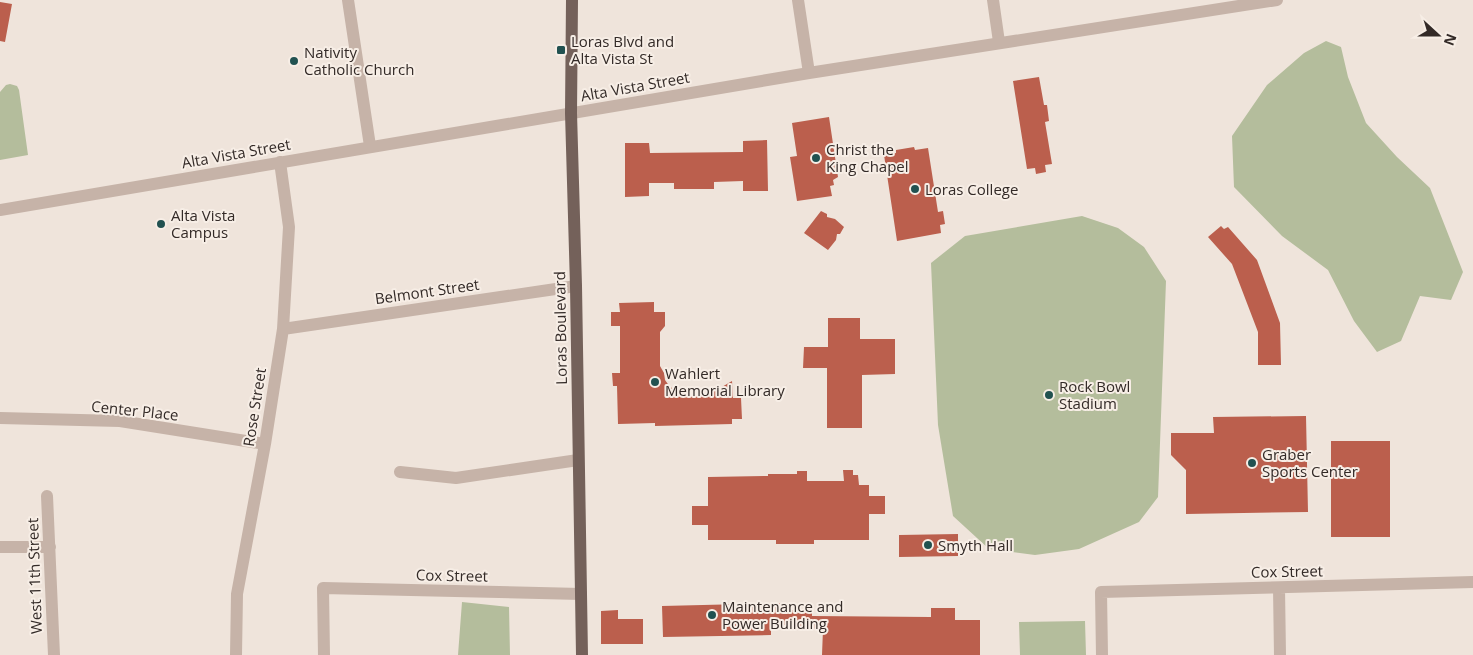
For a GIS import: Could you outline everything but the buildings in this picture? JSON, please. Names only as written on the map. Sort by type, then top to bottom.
[{"type":"main road","name":"Loras Boulevard","points":[[572,0],[571,113],[582,655]]},
{"type":"street","points":[[348,0],[370,146]]},
{"type":"street","points":[[798,0],[809,73]]},
{"type":"street","points":[[992,0],[999,42]]},
{"type":"street","name":"Alta Vista Street","points":[[0,210],[809,73],[1277,0]]},
{"type":"street","name":"Rose Street","points":[[236,655],[236,594],[265,444],[283,329],[289,228],[280,162]]},
{"type":"street","name":"Belmont Street","points":[[283,329],[576,286]]},
{"type":"street","name":"Center Place","points":[[0,418],[120,421],[265,444]]},
{"type":"street","points":[[400,472],[456,478],[578,460]]},
{"type":"street","name":"West 11th Street","points":[[47,496],[54,655]]},
{"type":"street","points":[[0,547],[50,547]]},
{"type":"street","name":"Cox Street","points":[[1102,655],[1101,592],[1473,582]]},
{"type":"street","name":"Cox Street","points":[[324,655],[323,588],[581,594]]},
{"type":"street","points":[[1278,588],[1280,655]]},
{"type":"green space","points":[[1326,41],[1341,47],[1348,77],[1366,123],[1397,157],[1430,188],[1463,272],[1451,300],[1420,296],[1401,341],[1377,352],[1354,321],[1328,270],[1282,236],[1234,187],[1232,136],[1267,85],[1304,53]]},
{"type":"green space","points":[[6,85],[17,86],[19,90],[28,155],[0,160],[0,92]]},
{"type":"green space","name":"Rock Bowl Stadium","points":[[1082,216],[1118,228],[1144,247],[1166,281],[1158,497],[1139,522],[1079,549],[1035,555],[989,549],[953,516],[938,425],[931,263],[965,236]]},
{"type":"green space","points":[[462,602],[509,607],[510,655],[458,655]]},
{"type":"green space","points":[[1085,621],[1086,655],[1020,655],[1019,622]]},
{"type":"place","name":"Loras Blvd and Alta Vista St","points":[[561,50]]},
{"type":"place","name":"Nativity Catholic Church","points":[[294,61]]},
{"type":"place","name":"Christ the King Chapel","points":[[816,158]]},
{"type":"place","name":"Loras College","points":[[915,189]]},
{"type":"place","name":"Alta Vista Campus","points":[[161,224]]},
{"type":"place","name":"Wahlert Memorial Library","points":[[655,382]]},
{"type":"place","name":"Rock Bowl Stadium","points":[[1049,395]]},
{"type":"place","name":"Graber Sports Center","points":[[1252,463]]},
{"type":"place","name":"Smyth Hall","points":[[928,545]]},
{"type":"place","name":"Maintenance and Power Building","points":[[712,615]]}]
